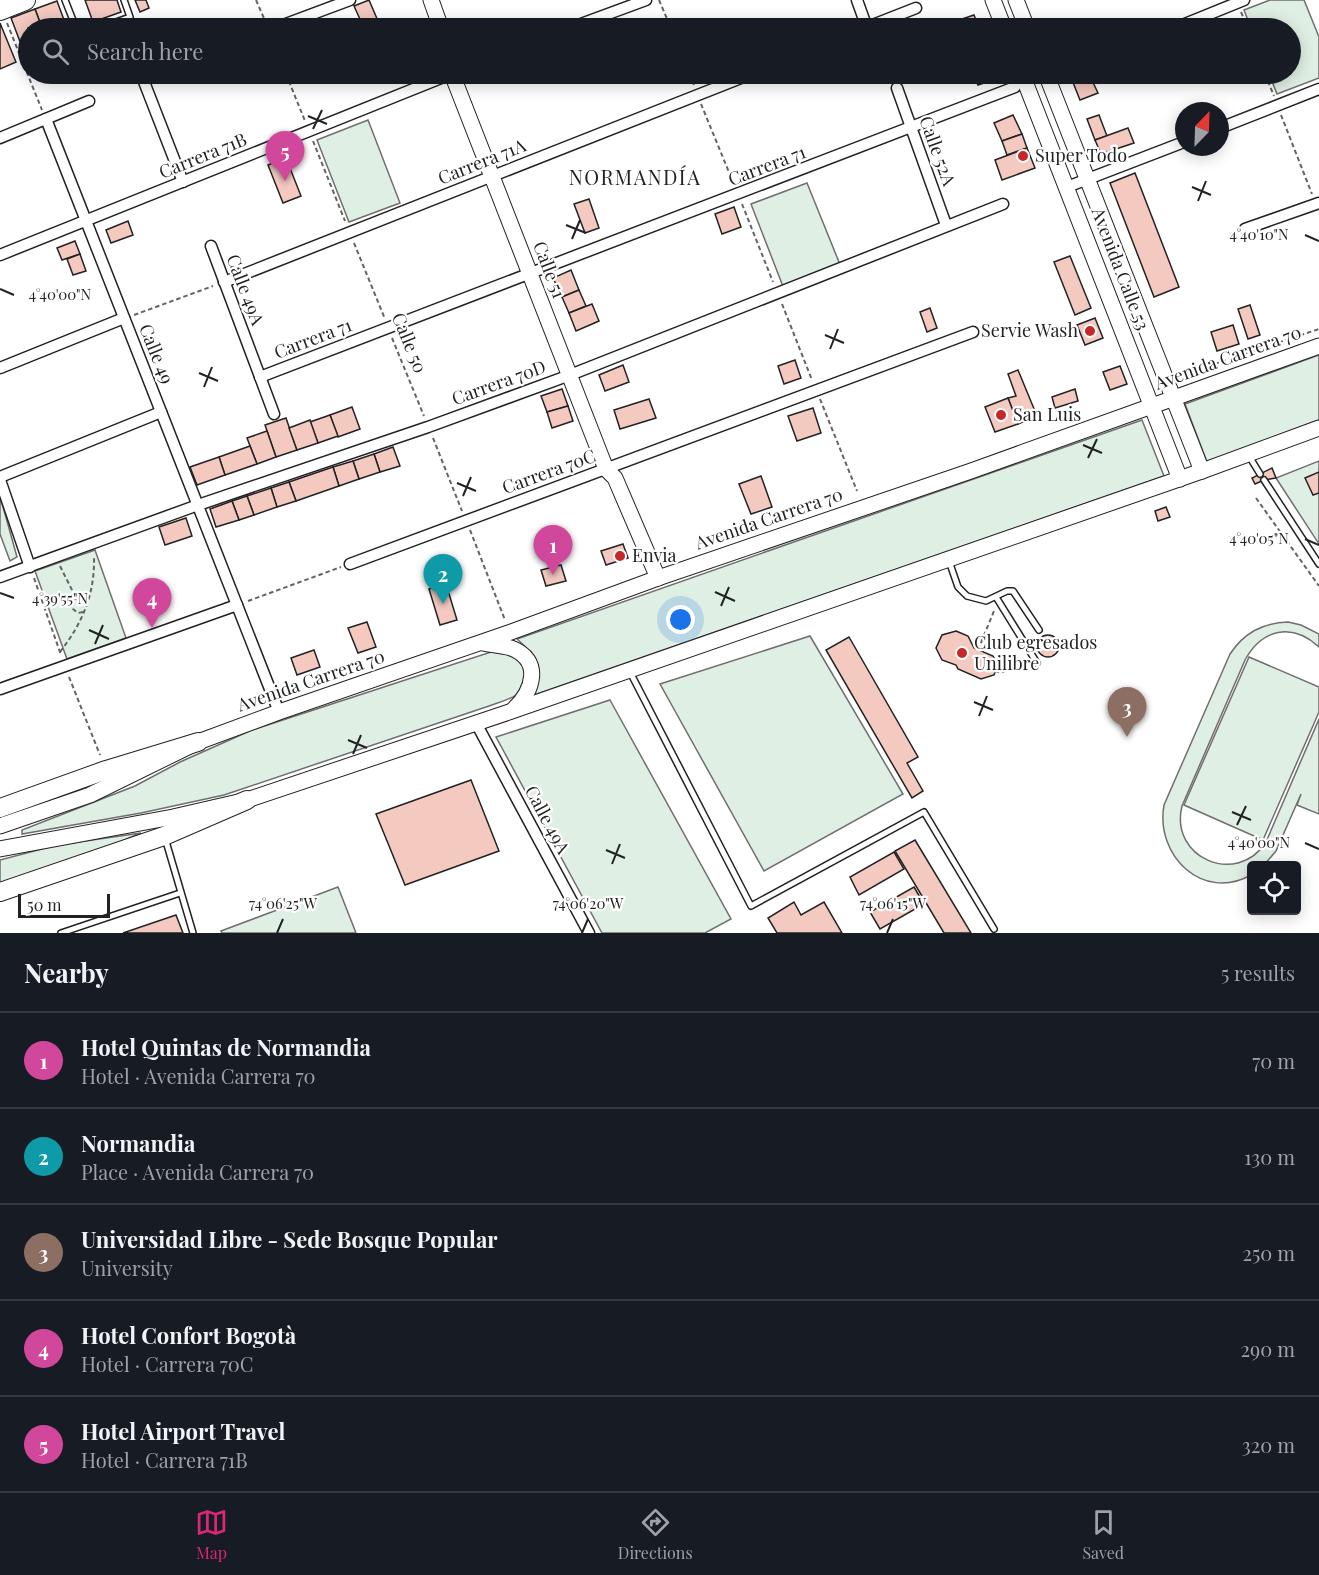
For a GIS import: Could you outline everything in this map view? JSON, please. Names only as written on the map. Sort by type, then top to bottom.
[{"type":"highway","points":[[1,10],[25,0]]},
{"type":"main road","points":[[431,0],[437,18]]},
{"type":"main road","points":[[993,0],[1000,18]]},
{"type":"main road","points":[[1016,0],[1024,18]]},
{"type":"main road","name":"Calle 51","points":[[456,84],[496,174]]},
{"type":"main road","name":"Calle 51","points":[[464,84],[573,373],[658,578]]},
{"type":"main road","name":"Avenida Calle 53","points":[[1021,84],[1067,187],[1180,479]]},
{"type":"main road","name":"Avenida Calle 53","points":[[1050,84],[1202,471]]},
{"type":"main road","name":"Avenida Carrera 70","points":[[0,826],[90,795],[198,742],[279,712],[658,578],[971,471],[1319,346]]},
{"type":"main road","points":[[0,892],[164,836],[247,800],[948,560],[1319,428]]},
{"type":"main road","points":[[479,643],[512,649],[524,657],[529,665],[531,684],[521,702],[512,711]]},
{"type":"main road","points":[[0,808],[106,770],[198,742]]},
{"type":"main road","points":[[0,849],[173,817],[247,800]]},
{"type":"street","points":[[302,18],[350,0]]},
{"type":"street","points":[[597,18],[646,0]]},
{"type":"street","points":[[857,0],[863,18]]},
{"type":"street","points":[[1199,18],[1241,1]]},
{"type":"street","points":[[891,18],[916,8]]},
{"type":"street","points":[[145,84],[183,182]]},
{"type":"street","name":"Carrera 71B","points":[[0,255],[427,84]]},
{"type":"street","name":"Carrera 71A","points":[[225,282],[726,84]]},
{"type":"street","name":"Carrera 71","points":[[260,377],[911,128],[1010,84]]},
{"type":"street","name":"Calle 52A","points":[[897,88],[946,225]]},
{"type":"street","points":[[1229,124],[1319,89]]},
{"type":"street","points":[[0,138],[89,101]]},
{"type":"street","name":"Calle 49","points":[[46,119],[279,712]]},
{"type":"street","points":[[1067,187],[1175,146]]},
{"type":"street","points":[[1245,230],[1317,203]]},
{"type":"street","name":"Carrera 70D","points":[[0,577],[428,427],[573,373],[1003,204]]},
{"type":"street","name":"Calle 49A","points":[[211,246],[274,414]]},
{"type":"street","points":[[0,368],[124,318]]},
{"type":"street","name":"Carrera 70C","points":[[350,564],[612,471],[973,332]]},
{"type":"street","points":[[30,567],[0,479],[161,412]]},
{"type":"street","points":[[0,690],[237,605]]},
{"type":"street","name":"Calle 49A","points":[[476,723],[589,933]]},
{"type":"lane","points":[[65,0],[72,18]]},
{"type":"lane","points":[[124,0],[130,17],[127,18]]},
{"type":"lane","points":[[1248,454],[1319,564]]},
{"type":"lane","points":[[948,560],[963,594],[984,601],[1013,591],[1039,630]]},
{"type":"lane","points":[[997,598],[1037,663]]},
{"type":"lane","points":[[629,670],[751,906],[924,812],[994,929]]},
{"type":"lane","points":[[164,836],[193,933]]},
{"type":"lane","points":[[61,933],[180,893]]},
{"type":"path","points":[[256,0],[264,18]]},
{"type":"path","points":[[660,0],[667,18]]},
{"type":"path","points":[[1241,1],[1245,18]]},
{"type":"path","points":[[1,10],[18,51]]},
{"type":"path","points":[[32,84],[46,119]]},
{"type":"path","name":"Calle 50","points":[[290,84],[506,622]]},
{"type":"path","points":[[1269,84],[1317,203]]},
{"type":"path","points":[[124,318],[225,282]]},
{"type":"path","points":[[1171,379],[1319,329]]},
{"type":"path","points":[[1256,498],[1319,586]]},
{"type":"path","points":[[60,652],[74,634],[91,594],[94,543]]},
{"type":"path","points":[[56,557],[76,598]]},
{"type":"path","points":[[237,605],[350,564]]},
{"type":"path","points":[[76,598],[85,600],[87,605]]},
{"type":"path","points":[[76,598],[71,604],[73,609],[78,613],[84,612]]},
{"type":"path","points":[[978,650],[997,598]]},
{"type":"path","points":[[995,671],[1001,673],[1033,657]]},
{"type":"green space","points":[[1270,0],[1304,0],[1319,37],[1319,78],[1277,94],[1273,84],[1301,84],[1301,18],[1247,18],[1244,10]]},
{"type":"green space","points":[[368,120],[400,203],[349,222],[317,140]]},
{"type":"green space","points":[[807,183],[841,267],[784,289],[751,204]]},
{"type":"green space","points":[[1319,355],[1319,420],[1207,462],[1185,404]]},
{"type":"green space","points":[[1142,420],[1164,476],[534,695],[538,677],[537,664],[530,652],[517,639]]},
{"type":"green space","points":[[1319,461],[1319,544],[1276,478]]},
{"type":"green space","points":[[0,496],[17,557],[10,561],[0,534]]},
{"type":"green space","points":[[95,550],[126,638],[67,659],[35,571]]},
{"type":"green space","points":[[1288,622],[1301,625],[1319,634],[1319,647],[1298,634],[1278,632],[1260,641],[1252,650],[1245,660],[1182,806],[1181,824],[1186,840],[1195,852],[1208,860],[1223,864],[1239,863],[1254,856],[1266,842],[1319,719],[1319,814],[1297,805],[1301,794],[1276,851],[1267,861],[1247,861],[1247,877],[1233,882],[1216,883],[1200,878],[1186,869],[1175,857],[1167,841],[1163,824],[1164,805],[1230,654],[1241,640],[1254,630]]},
{"type":"green space","points":[[810,636],[903,794],[764,871],[660,684]]},
{"type":"green space","points":[[494,651],[513,656],[522,664],[526,675],[521,691],[506,700],[224,795],[141,813],[22,834],[22,830],[135,786],[180,762],[252,730]]},
{"type":"green space","points":[[1249,657],[1319,687],[1319,712],[1263,840],[1184,805]]},
{"type":"green space","points":[[610,700],[731,919],[705,933],[602,933],[496,737]]},
{"type":"green space","points":[[141,833],[89,855],[0,883],[0,860],[57,845]]},
{"type":"green space","points":[[338,887],[356,933],[222,933],[221,931]]},
{"type":"building","points":[[85,0],[117,0],[121,12],[104,18],[92,18]]},
{"type":"building","points":[[135,0],[146,0],[149,8],[140,12]]},
{"type":"building","points":[[369,0],[377,18],[359,18],[354,6]]},
{"type":"building","points":[[57,1],[63,18],[38,18],[35,9]]},
{"type":"building","points":[[35,9],[38,18],[18,18],[18,36],[11,18]]},
{"type":"building","points":[[0,23],[16,62],[0,69]]},
{"type":"building","points":[[1074,84],[1094,84],[1098,93],[1080,100]]},
{"type":"building","points":[[1013,115],[1022,134],[1002,141],[994,123]]},
{"type":"building","points":[[1099,115],[1107,136],[1095,140],[1087,119]]},
{"type":"building","points":[[1128,128],[1134,143],[1101,154],[1095,140]]},
{"type":"building","points":[[1022,134],[1027,148],[1007,155],[1002,141]]},
{"type":"building","points":[[1027,148],[1035,168],[1002,180],[995,160]]},
{"type":"building","points":[[286,158],[301,196],[283,203],[268,165]]},
{"type":"building","points":[[1135,173],[1179,287],[1154,297],[1110,183]]},
{"type":"building","points":[[589,199],[599,228],[585,233],[574,204]]},
{"type":"building","points":[[734,207],[741,227],[722,234],[715,214]]},
{"type":"building","points":[[128,221],[133,235],[111,243],[106,230]]},
{"type":"building","points":[[75,241],[80,254],[62,260],[57,248]]},
{"type":"building","points":[[80,254],[86,271],[73,275],[67,259]]},
{"type":"building","points":[[1070,256],[1091,308],[1075,315],[1054,262]]},
{"type":"building","points":[[571,270],[579,290],[562,297],[553,278]]},
{"type":"building","points":[[579,290],[586,306],[569,313],[562,297]]},
{"type":"building","points":[[592,304],[599,321],[576,331],[569,313]]},
{"type":"building","points":[[1250,305],[1260,335],[1248,339],[1238,309]]},
{"type":"building","points":[[930,308],[937,328],[927,332],[920,312]]},
{"type":"building","name":"Servie Wash","points":[[1095,318],[1103,338],[1085,345],[1077,325]]},
{"type":"building","points":[[1233,325],[1239,344],[1217,351],[1211,332]]},
{"type":"building","points":[[795,360],[801,378],[784,384],[778,366]]},
{"type":"building","points":[[623,365],[629,382],[605,391],[599,375]]},
{"type":"building","points":[[1120,366],[1127,384],[1110,390],[1103,372]]},
{"type":"building","points":[[1018,370],[1037,416],[1018,424],[1008,398],[1016,396],[1008,374]]},
{"type":"building","points":[[562,389],[568,406],[547,412],[541,396]]},
{"type":"building","points":[[1075,389],[1078,401],[1055,408],[1052,397]]},
{"type":"building","name":"San Luis","points":[[1008,398],[1018,424],[995,432],[985,407]]},
{"type":"building","points":[[649,399],[656,418],[620,429],[614,410]]},
{"type":"building","points":[[568,406],[573,421],[552,428],[547,412]]},
{"type":"building","points":[[352,407],[360,429],[338,437],[330,415]]},
{"type":"building","points":[[813,408],[821,433],[797,441],[788,416]]},
{"type":"building","points":[[330,415],[338,436],[318,443],[310,422]]},
{"type":"building","points":[[286,418],[297,450],[276,457],[265,425]]},
{"type":"building","points":[[310,420],[318,443],[297,450],[289,428]]},
{"type":"building","points":[[267,431],[276,457],[257,464],[247,438]]},
{"type":"building","points":[[250,446],[257,464],[225,475],[219,457]]},
{"type":"building","points":[[393,447],[400,466],[380,472],[374,454]]},
{"type":"building","points":[[374,454],[380,472],[359,479],[353,461]]},
{"type":"building","points":[[219,457],[225,475],[197,485],[190,467]]},
{"type":"building","points":[[353,461],[359,479],[339,486],[333,467]]},
{"type":"building","points":[[333,467],[339,486],[296,501],[289,482]]},
{"type":"building","points":[[1272,468],[1276,478],[1255,484],[1252,478]]},
{"type":"building","points":[[1319,472],[1319,493],[1313,495],[1305,478]]},
{"type":"building","points":[[761,476],[772,507],[751,514],[739,484]]},
{"type":"building","points":[[289,482],[296,501],[277,507],[271,488]]},
{"type":"building","points":[[271,488],[277,507],[254,515],[247,496]]},
{"type":"building","points":[[247,496],[254,515],[239,520],[232,501]]},
{"type":"building","points":[[232,501],[239,520],[216,527],[210,509]]},
{"type":"building","points":[[1166,507],[1170,517],[1158,521],[1155,511]]},
{"type":"building","points":[[186,518],[192,536],[165,545],[159,527]]},
{"type":"building","points":[[623,544],[628,558],[606,565],[601,551]]},
{"type":"building","points":[[561,565],[566,581],[546,586],[541,570]]},
{"type":"building","points":[[446,584],[457,620],[440,625],[429,589]]},
{"type":"building","points":[[367,622],[376,647],[358,653],[348,628]]},
{"type":"building","name":"Club egresados Unilibre","points":[[956,631],[968,636],[974,648],[993,656],[998,665],[994,675],[981,679],[942,660],[936,648],[942,635]]},
{"type":"building","points":[[1048,635],[1056,638],[1059,646],[1056,654],[1048,657],[1040,654],[1037,646],[1040,638]]},
{"type":"building","points":[[849,637],[918,757],[907,763],[923,791],[912,798],[826,650]]},
{"type":"building","points":[[314,650],[320,667],[297,675],[291,658]]},
{"type":"building","points":[[471,780],[499,851],[405,885],[376,814]]},
{"type":"building","points":[[915,840],[971,933],[944,933],[895,851]]},
{"type":"building","points":[[894,852],[904,869],[859,895],[850,877]]},
{"type":"building","points":[[914,887],[924,904],[880,929],[870,912]]},
{"type":"building","points":[[794,902],[801,915],[824,902],[842,933],[777,933],[768,918]]},
{"type":"building","points":[[176,915],[183,933],[123,933]]},
{"type":"place","name":"Super Todo","points":[[1023,156]]},
{"type":"place","name":"Hotel Airport Travel","points":[[285,181]]},
{"type":"place","name":"Servie Wash","points":[[1090,331]]},
{"type":"place","name":"San Luis","points":[[1001,415]]},
{"type":"place","name":"Envia","points":[[620,556]]},
{"type":"place","name":"Hotel Quintas de Normandia","points":[[553,575]]},
{"type":"place","name":"Normandia","points":[[443,604]]},
{"type":"place","name":"Hotel Confort Bogotà","points":[[152,628]]},
{"type":"place","name":"Club egresados Unilibre","points":[[962,653]]},
{"type":"place","name":"Universidad Libre - Sede Bosque Popular","points":[[1127,737]]},
{"type":"district","name":"NORMANDÍA","points":[[635,178]]}]
